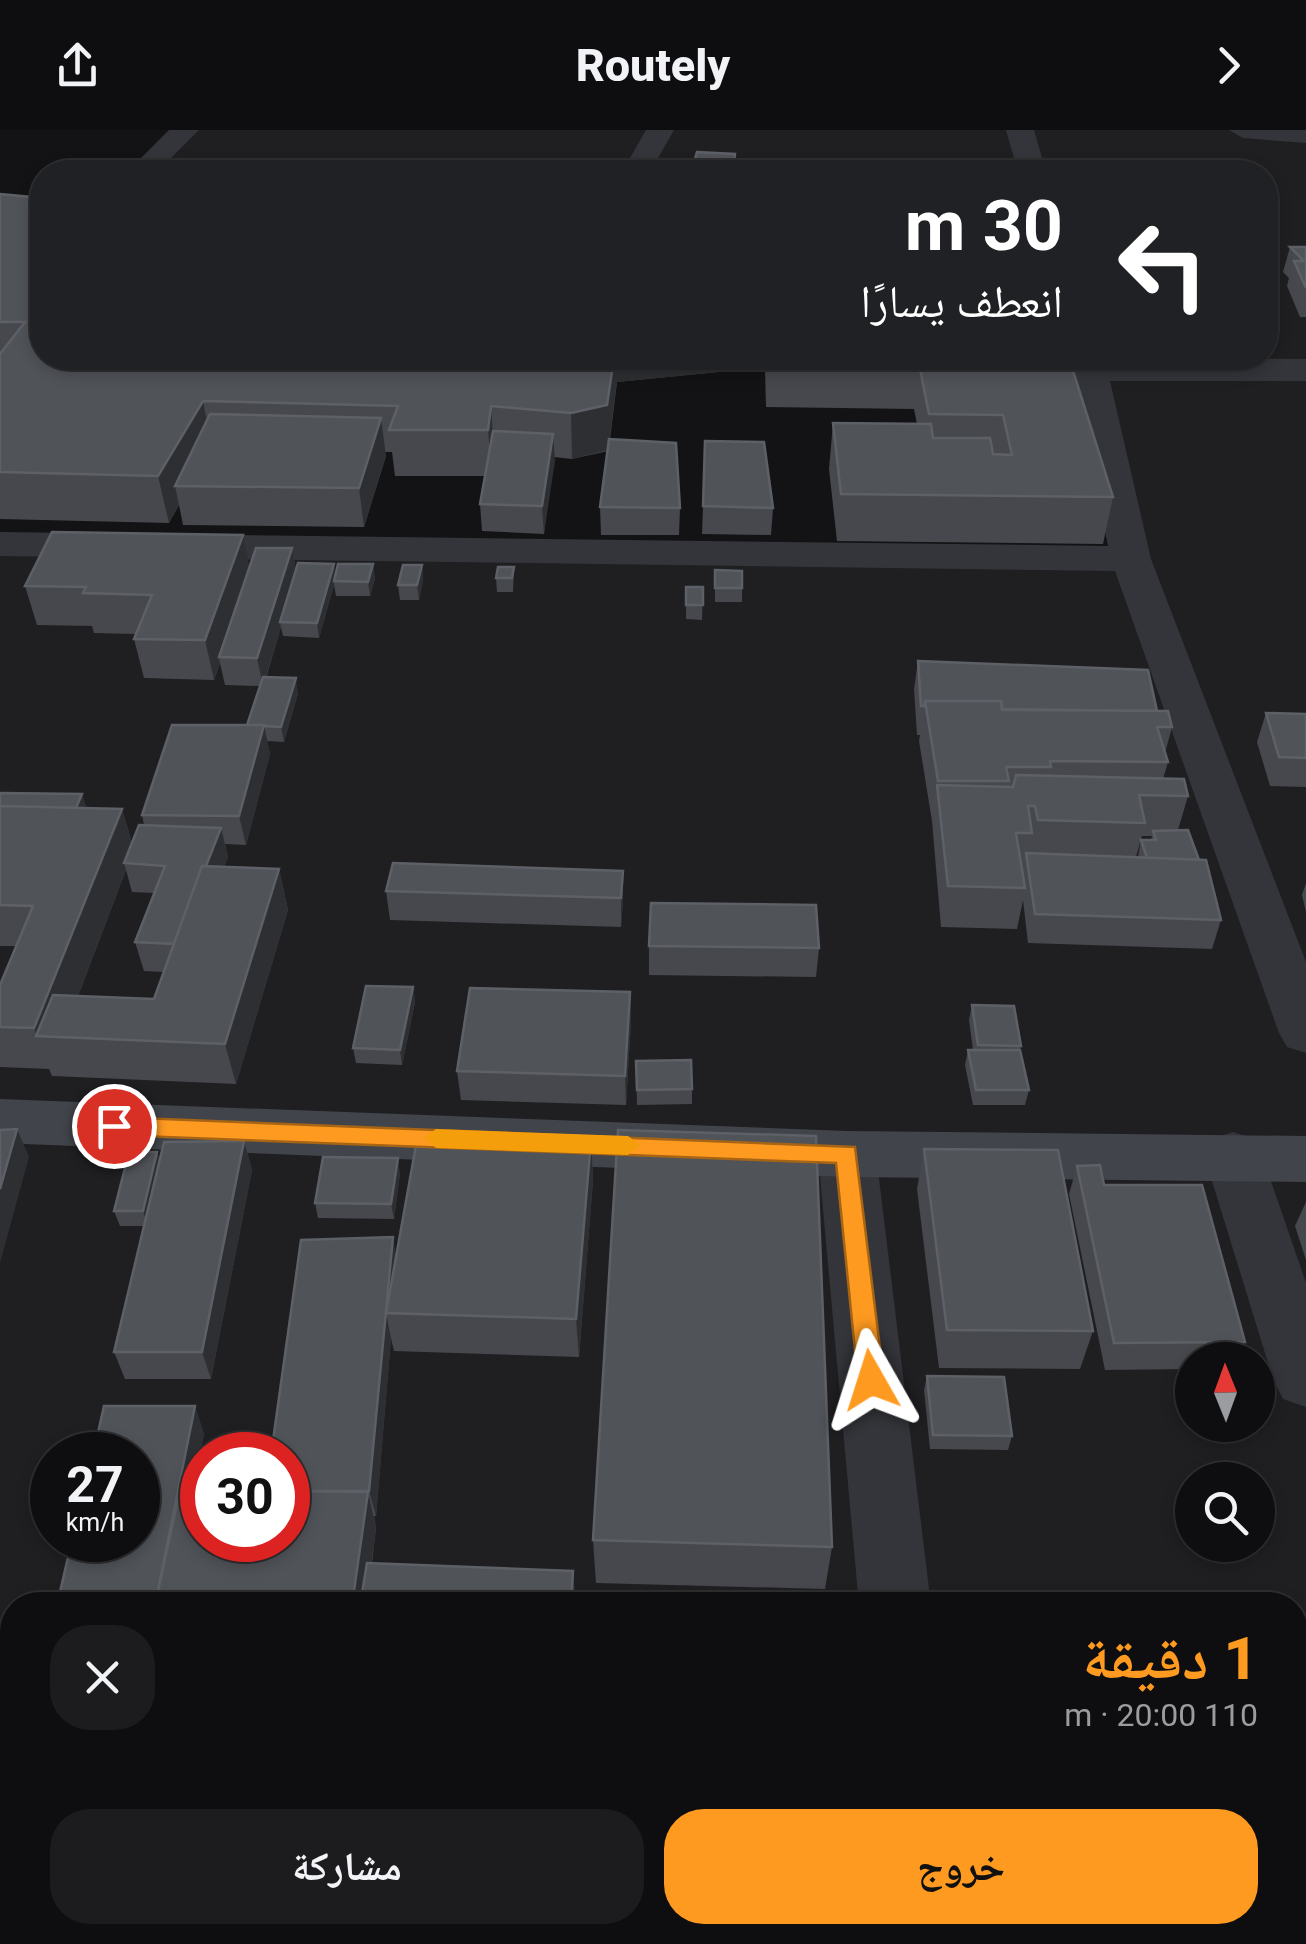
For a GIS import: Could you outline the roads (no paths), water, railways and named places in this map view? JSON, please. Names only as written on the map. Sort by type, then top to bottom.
[{"type":"street","points":[[154,160],[185,130]]},
{"type":"street","points":[[643,160],[660,130]]},
{"type":"street","points":[[1020,130],[1029,160]]},
{"type":"street","points":[[1244,130],[1306,135]]},
{"type":"street","points":[[1278,369],[1306,370]]},
{"type":"street","points":[[1090,370],[1131,559],[1306,1033]]},
{"type":"street","points":[[0,544],[1131,559]]},
{"type":"street","points":[[0,1121],[847,1154],[1233,1154],[1306,1159]]},
{"type":"street","points":[[847,1154],[894,1592]]},
{"type":"street","points":[[1233,1154],[1306,1379]]}]
